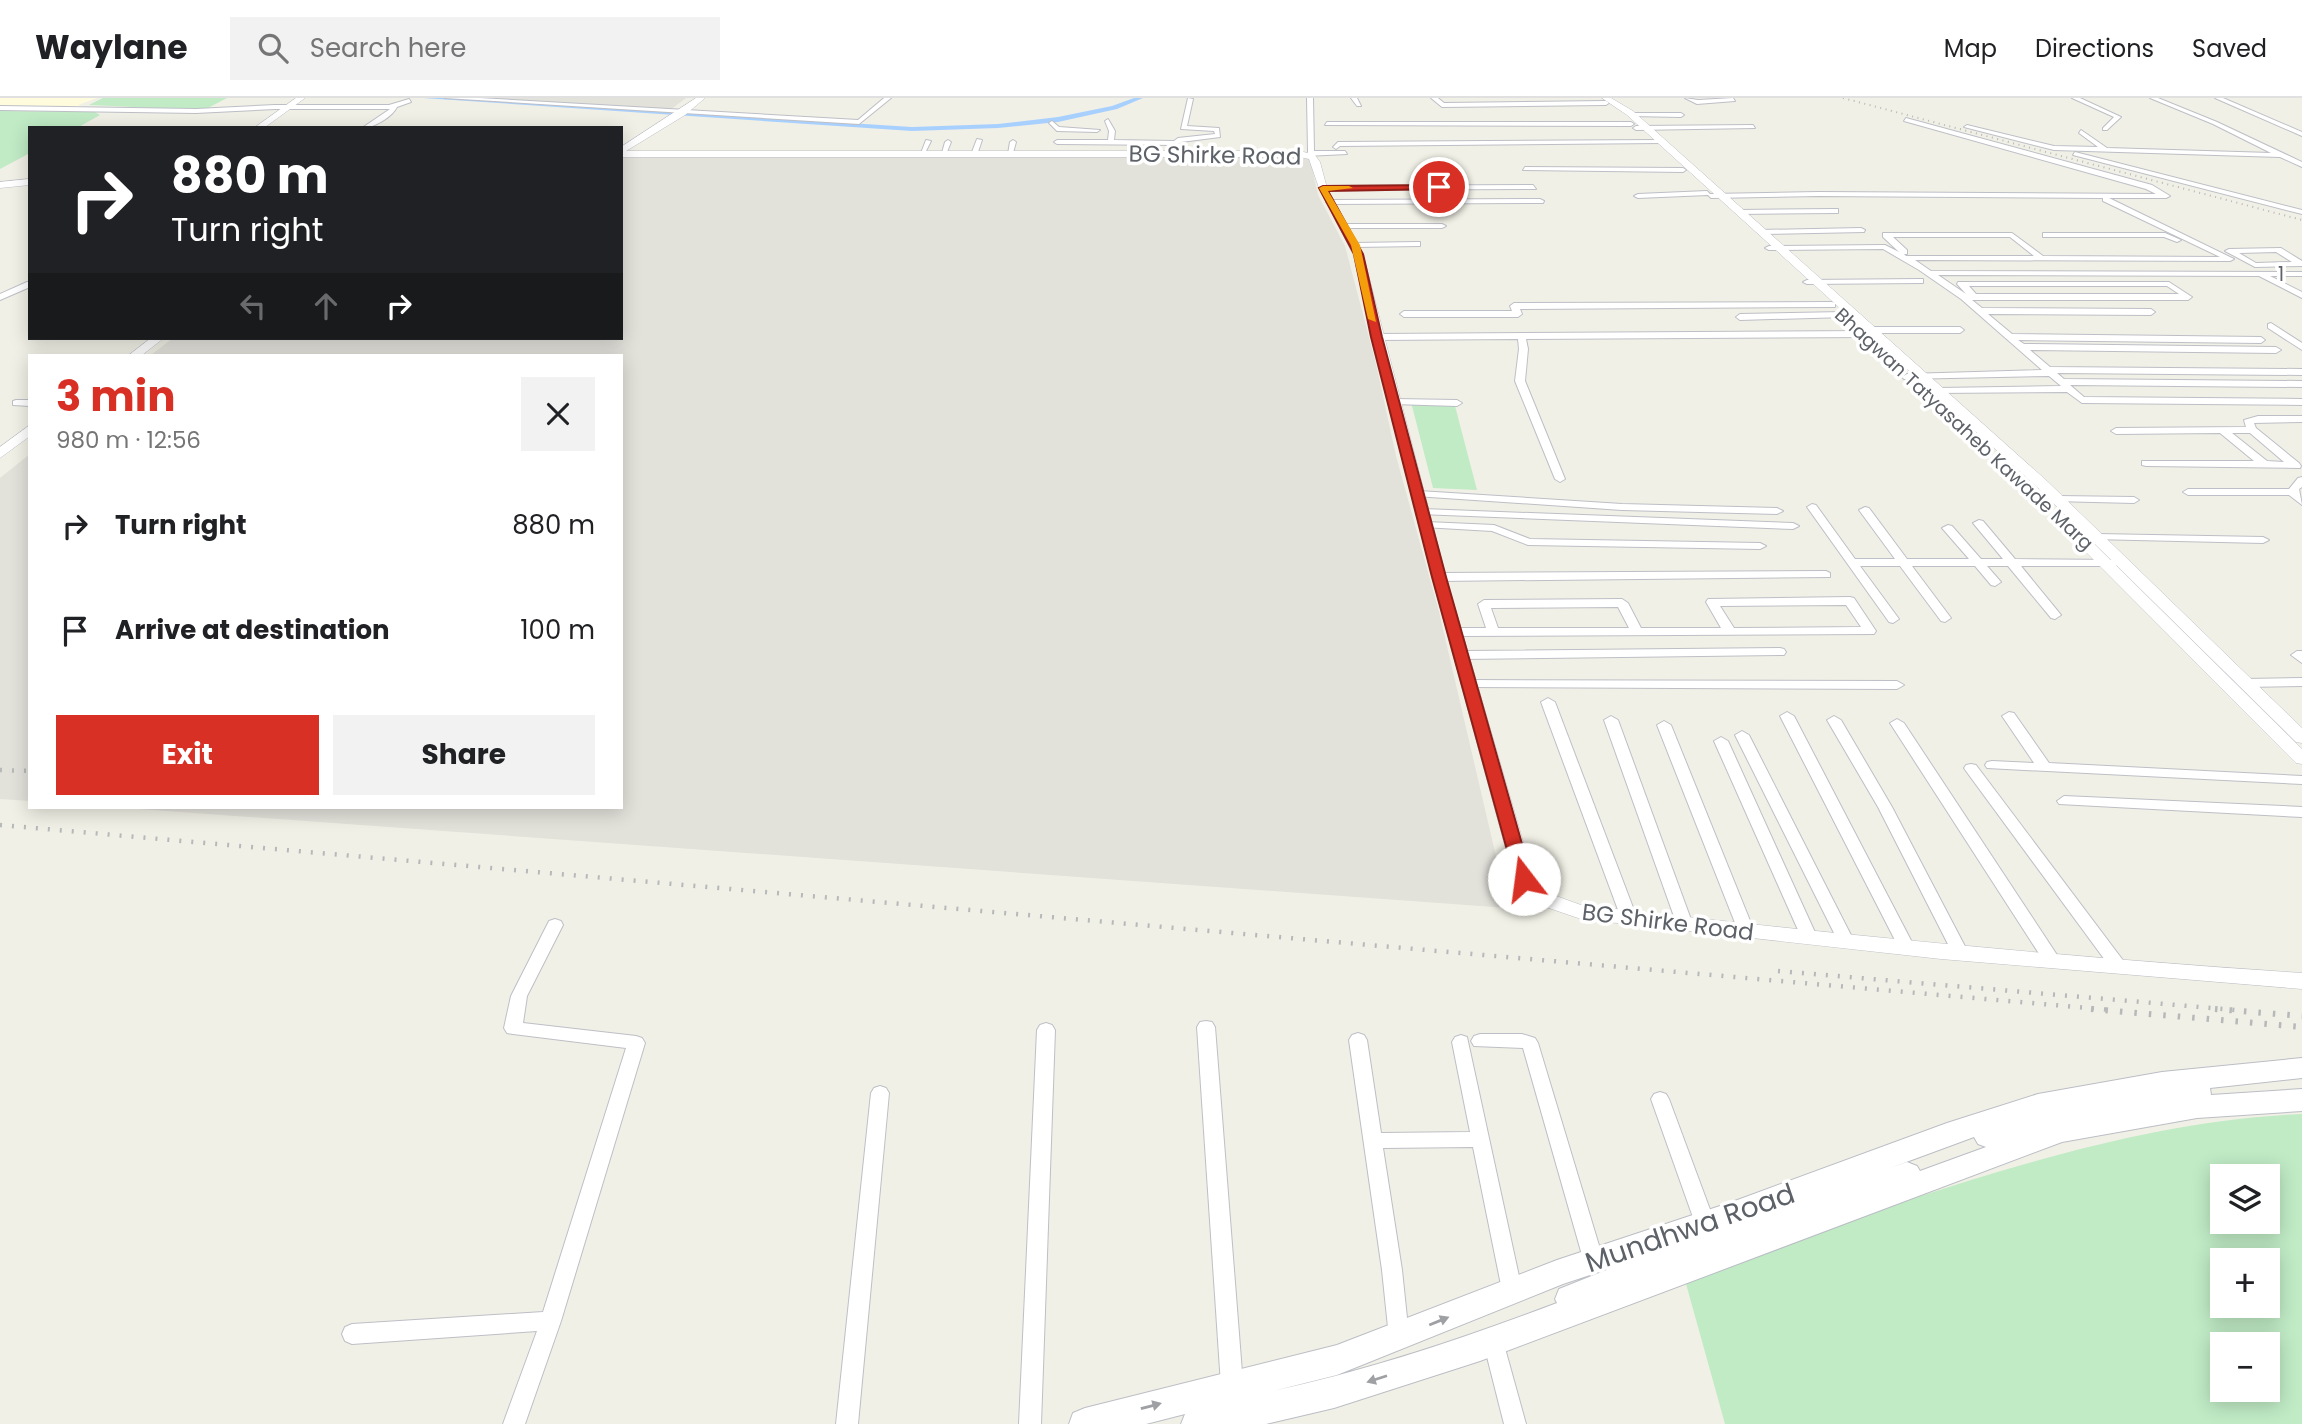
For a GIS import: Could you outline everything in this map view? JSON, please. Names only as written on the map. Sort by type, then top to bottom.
[{"type":"main road","name":"Mundhwa Road","points":[[1607,1268],[1705,1223],[2038,1104],[2162,1082],[2302,1068]]},
{"type":"main road","points":[[1085,1424],[1338,1360],[1500,1295],[1511,1302],[1884,1170],[2062,1115],[2226,1088],[2302,1082]]},
{"type":"main road","points":[[1535,1325],[1539,1312],[1607,1268],[1732,1232],[2015,1138],[2171,1104],[2251,1095],[2302,1093]]},
{"type":"main road","name":"Mundhwa Road","points":[[1197,1424],[1334,1393],[1493,1341],[2060,1131],[2197,1107],[2302,1100]]},
{"type":"street","points":[[270,126],[301,98]]},
{"type":"street","points":[[261,126],[309,98]]},
{"type":"street","points":[[448,98],[681,114],[859,122],[888,98]]},
{"type":"street","points":[[623,151],[701,98]]},
{"type":"street","points":[[1310,98],[1310,154],[1360,153]]},
{"type":"street","points":[[1354,98],[1359,105]]},
{"type":"street","points":[[1434,98],[1439,104],[1623,113],[1727,127],[1753,127]]},
{"type":"street","points":[[1613,98],[1623,113]]},
{"type":"street","points":[[1688,98],[1697,102],[1732,101],[1730,98]]},
{"type":"street","points":[[2075,98],[2117,116],[2105,129]]},
{"type":"street","points":[[2153,98],[2216,123],[2302,165]]},
{"type":"street","points":[[2218,98],[2302,134]]},
{"type":"street","points":[[1178,141],[1218,136],[1217,129],[1184,128],[1190,99]]},
{"type":"street","points":[[0,108],[196,111],[392,106],[409,101]]},
{"type":"street","points":[[75,108],[87,103]]},
{"type":"street","points":[[368,126],[391,112],[394,109],[392,106]]},
{"type":"street","points":[[1673,107],[1698,126]]},
{"type":"street","points":[[100,116],[113,109]]},
{"type":"street","points":[[1447,109],[1681,115]]},
{"type":"street","points":[[1327,124],[1623,113],[1710,126]]},
{"type":"street","name":"Bhagwan Tatyasaheb Kawade Marg","points":[[1623,113],[1869,333],[1976,439],[2245,682],[2302,738]]},
{"type":"street","points":[[1727,127],[1742,118]]},
{"type":"street","points":[[1651,202],[1856,194],[2166,196],[2149,187],[1906,120]]},
{"type":"street","points":[[1108,121],[1109,145]]},
{"type":"street","points":[[1058,153],[1055,126],[1097,130]]},
{"type":"street","points":[[1967,127],[2302,212]]},
{"type":"street","points":[[2081,132],[2105,149]]},
{"type":"street","points":[[1057,140],[1109,145],[1204,141]]},
{"type":"street","points":[[923,152],[928,141]]},
{"type":"street","points":[[970,141],[970,152]]},
{"type":"street","points":[[970,152],[979,141]]},
{"type":"street","points":[[1174,153],[1178,141]]},
{"type":"street","points":[[948,142],[952,150]]},
{"type":"street","points":[[1336,147],[1335,144],[1657,144]]},
{"type":"street","points":[[1453,150],[1657,144]]},
{"type":"street","name":"BG Shirke Road","points":[[623,152],[655,156],[952,150],[970,152],[1011,148],[1058,153],[1109,145],[1126,150],[1174,153],[1310,154],[1316,162],[1323,188],[1355,245],[1439,577],[1524,879],[1552,905],[1581,912],[1748,933],[2053,962],[2302,981]]},
{"type":"street","points":[[2053,148],[2281,155]]},
{"type":"street","points":[[1525,169],[1677,161]]},
{"type":"street","points":[[0,185],[28,183]]},
{"type":"street","points":[[1323,188],[1533,187]]},
{"type":"street","points":[[1638,196],[1826,205]]},
{"type":"street","points":[[2102,197],[2229,256],[2255,265],[2301,264],[2278,250],[2229,251],[2229,256]]},
{"type":"street","points":[[1330,202],[1540,201]]},
{"type":"street","points":[[1721,201],[1835,211]]},
{"type":"street","name":"Bhagwan Tatyasaheb Kawade Marg","points":[[1721,201],[1762,232],[1775,248]]},
{"type":"street","points":[[1359,202],[1363,209],[1436,209]]},
{"type":"street","points":[[1451,202],[1456,212]]},
{"type":"street","points":[[1344,226],[1442,226]]},
{"type":"street","points":[[1762,232],[1861,230]]},
{"type":"street","points":[[2041,258],[2012,235],[1886,235],[1910,258],[2041,258],[2200,257],[2196,251],[2165,235],[2046,234],[2056,242]]},
{"type":"street","points":[[1355,245],[1417,244]]},
{"type":"street","points":[[1885,247],[1964,297],[2082,400],[2302,402]]},
{"type":"street","points":[[1775,248],[1899,247]]},
{"type":"street","points":[[2065,250],[2074,257]]},
{"type":"street","points":[[1905,258],[2229,256],[2302,295]]},
{"type":"street","name":"1","points":[[1930,273],[2302,274]]},
{"type":"street","points":[[1813,282],[1920,281]]},
{"type":"street","name":"Bhagwan Tatyasaheb Kawade Marg","points":[[1813,282],[1832,305],[1869,333]]},
{"type":"street","points":[[1964,297],[1976,297],[2188,297],[2169,284],[1961,284],[1976,297]]},
{"type":"street","points":[[0,297],[28,285]]},
{"type":"street","points":[[1404,314],[1518,314],[1514,306],[1832,305]]},
{"type":"street","points":[[1979,311],[2151,312]]},
{"type":"street","points":[[1740,317],[1843,315]]},
{"type":"street","points":[[2271,326],[2302,347]]},
{"type":"street","points":[[1377,337],[1959,330]]},
{"type":"street","points":[[1521,335],[1526,350],[1518,370],[1520,381],[1560,479]]},
{"type":"street","points":[[2008,337],[2262,340]]},
{"type":"street","points":[[127,354],[145,340]]},
{"type":"street","points":[[136,354],[155,340]]},
{"type":"street","points":[[2020,347],[2276,350]]},
{"type":"street","points":[[2038,363],[2265,363]]},
{"type":"street","points":[[1913,376],[2049,372],[2302,372]]},
{"type":"street","name":"Bhagwan Tatyasaheb Kawade Marg","points":[[1913,376],[1938,391],[2097,537],[2114,566],[2302,759]]},
{"type":"street","points":[[1938,391],[2064,385],[2302,384]]},
{"type":"street","points":[[1395,402],[1457,403]]},
{"type":"street","points":[[16,403],[28,403]]},
{"type":"street","points":[[2299,468],[2252,430],[2248,422],[2302,419]]},
{"type":"street","points":[[2,450],[28,430]]},
{"type":"street","points":[[2222,430],[2264,464]]},
{"type":"street","points":[[2116,431],[2252,430]]},
{"type":"street","points":[[1976,439],[1990,438]]},
{"type":"street","points":[[0,464],[28,441]]},
{"type":"street","points":[[2146,463],[2264,464],[2299,468]]},
{"type":"street","points":[[2294,492],[2296,484],[2302,480]]},
{"type":"street","points":[[2188,492],[2294,492]]},
{"type":"street","points":[[2294,492],[2302,502]]},
{"type":"street","points":[[2057,499],[2134,499]]},
{"type":"street","points":[[1423,511],[1622,507],[1777,512]]},
{"type":"street","points":[[1812,507],[1893,619]]},
{"type":"street","points":[[1865,510],[1945,618]]},
{"type":"street","points":[[1423,511],[1793,526]]},
{"type":"street","points":[[1423,511],[1494,528],[1528,542],[1760,546]]},
{"type":"street","points":[[1979,523],[2055,615]]},
{"type":"street","points":[[1948,528],[1995,582]]},
{"type":"street","points":[[2097,537],[2263,540]]},
{"type":"street","points":[[1852,562],[2010,562],[2114,566],[2302,750]]},
{"type":"street","points":[[1439,577],[1826,575]]},
{"type":"street","points":[[1455,632],[1493,632],[1637,632],[1730,632],[1840,632],[1870,631],[1850,601],[1712,602],[1730,632]]},
{"type":"street","points":[[1493,632],[1484,604],[1622,603],[1637,632]]},
{"type":"street","points":[[1462,655],[1780,652]]},
{"type":"street","points":[[2245,682],[2302,682]]},
{"type":"street","points":[[1470,684],[1897,685]]},
{"type":"street","points":[[1548,702],[1629,918]]},
{"type":"street","points":[[1787,716],[1908,948]]},
{"type":"street","points":[[2009,716],[2043,765]]},
{"type":"street","points":[[1611,720],[1685,925]]},
{"type":"street","points":[[1834,720],[1885,807],[1961,954]]},
{"type":"street","points":[[1897,723],[2053,962]]},
{"type":"street","points":[[1664,725],[1748,933]]},
{"type":"street","points":[[1742,734],[1847,943]]},
{"type":"street","points":[[1721,741],[1810,939]]},
{"type":"street","points":[[1992,765],[2043,765],[2302,780]]},
{"type":"street","points":[[1971,768],[2119,967]]},
{"type":"street","points":[[2064,801],[2302,812]]},
{"type":"street","points":[[514,1424],[551,1321],[636,1043],[513,1028],[519,996],[555,925]]},
{"type":"street","points":[[1206,1027],[1232,1385]]},
{"type":"street","points":[[1030,1424],[1046,1030]]},
{"type":"street","points":[[1357,1040],[1392,1270],[1399,1337]]},
{"type":"street","points":[[1500,1295],[1470,1042],[1529,1043],[1607,1268]]},
{"type":"street","points":[[847,1424],[880,1093]]},
{"type":"street","points":[[1660,1099],[1705,1223]]},
{"type":"street","points":[[1372,1141],[1480,1139]]},
{"type":"street","points":[[352,1334],[551,1321]]},
{"type":"street","points":[[1493,1341],[1515,1424]]},
{"type":"shaded area","points":[[0,98],[97,98],[78,105],[90,108],[0,108]]},
{"type":"shaded area","points":[[478,98],[686,98],[670,110]]},
{"type":"shaded area","points":[[1291,156],[1310,159],[1318,195],[1345,246],[1376,364],[1396,456],[1439,612],[1508,908],[139,809],[623,809],[623,354],[152,354],[170,340],[623,340],[623,157]]},
{"type":"shaded area","points":[[28,456],[28,801],[0,799],[0,478]]},
{"type":"green space","points":[[103,98],[227,98],[204,110],[89,105]]},
{"type":"green space","points":[[0,111],[95,112],[100,115],[81,126],[28,126],[28,154],[0,169]]},
{"type":"green space","points":[[1411,402],[1454,402],[1477,490],[1433,488]]},
{"type":"green space","points":[[2302,1114],[2302,1424],[1725,1424],[1683,1273],[1954,1185],[2101,1144],[2200,1124]]},
{"type":"waterway","points":[[426,98],[912,129],[998,126],[1058,120],[1140,98]]},
{"type":"railway","points":[[1843,98],[2302,220]]},
{"type":"railway","points":[[0,770],[28,771]]},
{"type":"railway","points":[[0,825],[2111,1010]]},
{"type":"railway","points":[[1778,971],[2235,1010]]},
{"type":"railway","points":[[2091,1009],[2302,1027]]},
{"type":"railway","points":[[2215,1009],[2302,1016]]},
{"type":"slow traffic","points":[[1349,188],[1323,188],[1355,245],[1373,319]]},
{"type":"route","points":[[1439,187],[1323,188],[1358,254],[1439,577],[1524,879]]}]
